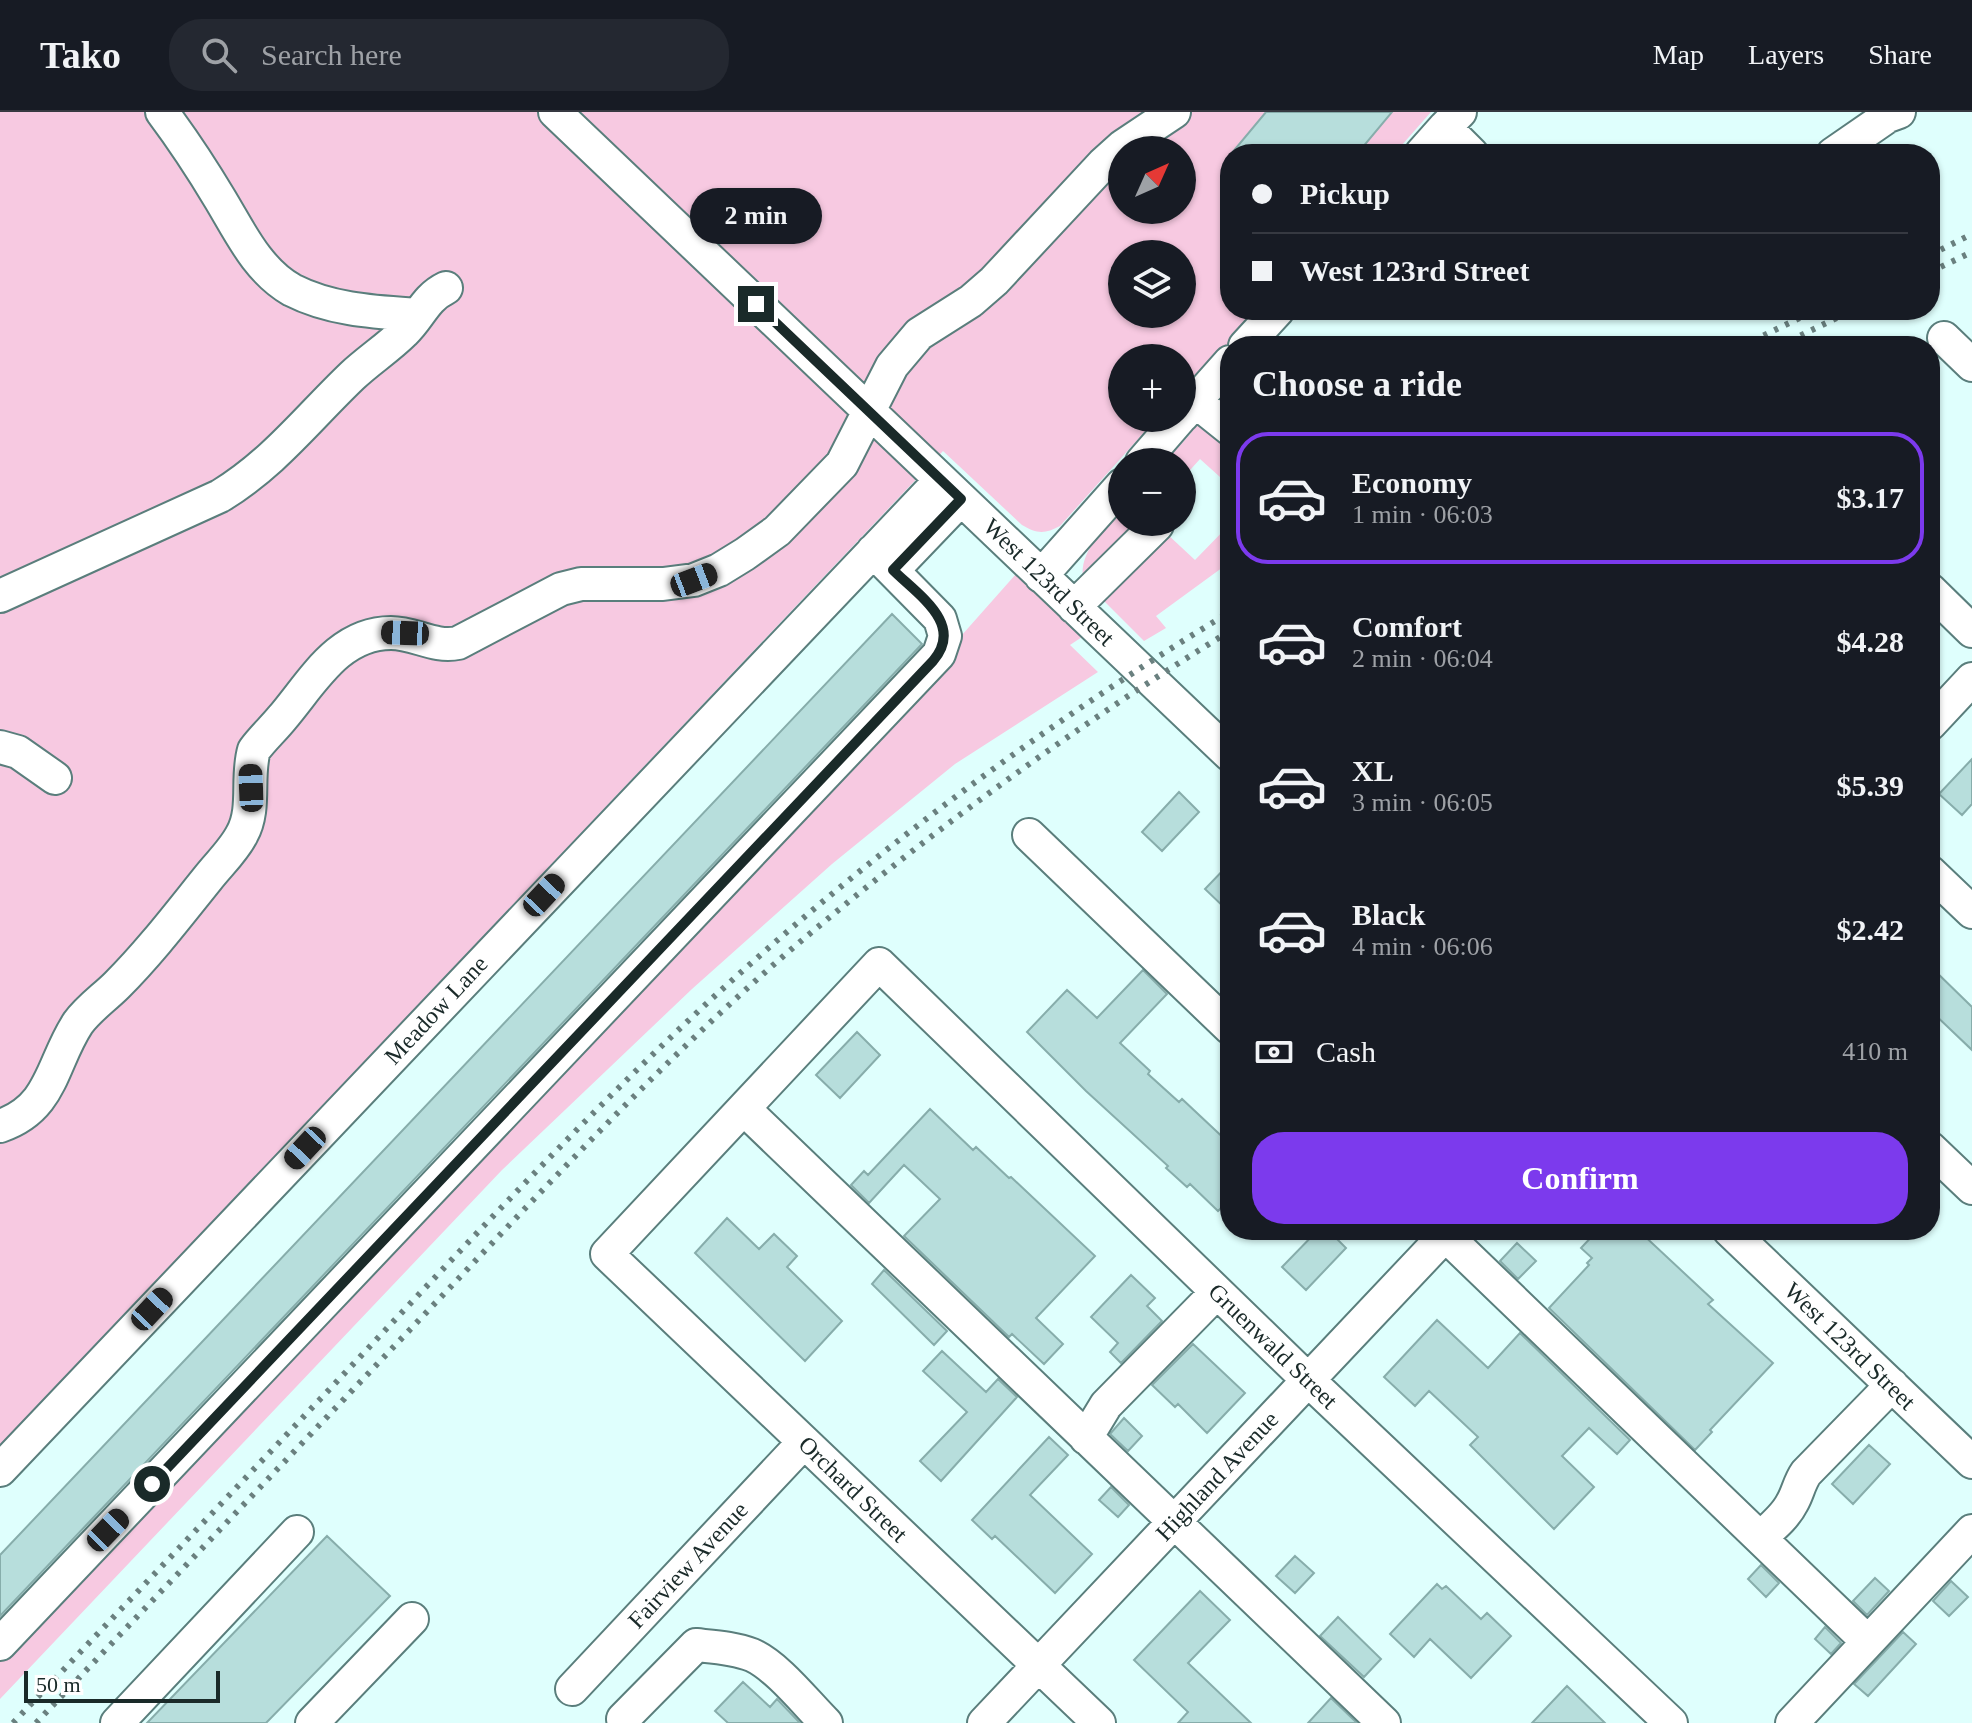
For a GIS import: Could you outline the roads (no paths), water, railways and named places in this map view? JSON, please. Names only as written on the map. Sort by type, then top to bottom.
[{"type":"street","points":[[162,112],[220,199],[244,243],[272,276],[320,301],[361,312],[418,315]]},
{"type":"street","name":"West 123rd Street","points":[[555,112],[1220,746]]},
{"type":"street","points":[[0,1126],[13,1122],[39,1102],[78,1023],[93,1005],[116,986],[175,919],[242,834],[248,816],[250,765],[254,750],[320,668],[338,651],[386,632],[405,633],[446,645],[476,635],[561,589],[581,584],[663,584],[694,580],[719,570],[777,531],[824,486],[853,447],[892,366],[919,334],[971,301],[994,281],[1103,164],[1123,146],[1174,112]]},
{"type":"street","points":[[1847,144],[1888,116],[1899,112]]},
{"type":"street","points":[[1430,144],[1452,120],[1466,144]]},
{"type":"street","points":[[0,596],[241,483],[288,444],[355,373],[406,331],[427,300],[446,288]]},
{"type":"street","points":[[1255,336],[1269,320]]},
{"type":"street","points":[[1944,338],[1972,365]]},
{"type":"street","points":[[1196,401],[1220,374]]},
{"type":"street","points":[[1196,416],[1220,425]]},
{"type":"street","points":[[1154,448],[1168,432]]},
{"type":"street","name":"Meadow Lane","points":[[0,1470],[951,489]]},
{"type":"street","points":[[1041,576],[1108,501]]},
{"type":"street","points":[[1074,607],[1146,536]]},
{"type":"street","points":[[0,1644],[939,654],[945,636],[940,619],[883,561]]},
{"type":"street","points":[[1940,600],[1972,631]]},
{"type":"street","points":[[1940,713],[1972,679]]},
{"type":"street","points":[[0,747],[18,752],[55,778]]},
{"type":"street","points":[[1029,835],[1220,1018]]},
{"type":"street","points":[[1940,882],[1972,912]]},
{"type":"street","name":"Gruenwald Street","points":[[744,1109],[879,964],[1308,1380],[1671,1723]]},
{"type":"street","points":[[744,1109],[1384,1723]]},
{"type":"street","name":"Orchard Street","points":[[744,1109],[607,1254],[1099,1723]]},
{"type":"street","points":[[1940,1158],[1972,1188]]},
{"type":"street","name":"Highland Avenue","points":[[984,1723],[1438,1240]]},
{"type":"street","points":[[1453,1240],[1868,1642]]},
{"type":"street","name":"West 123rd Street","points":[[1740,1240],[1972,1462]]},
{"type":"street","points":[[1086,1438],[1106,1405],[1217,1292]]},
{"type":"street","points":[[1760,1538],[1795,1500],[1797,1485],[1806,1473],[1892,1385]]},
{"type":"street","name":"Fairview Avenue","points":[[572,1689],[804,1442]]},
{"type":"street","points":[[1792,1723],[1972,1531]]},
{"type":"street","points":[[117,1723],[297,1532]]},
{"type":"street","points":[[312,1723],[412,1619]]},
{"type":"street","points":[[623,1719],[696,1645],[751,1655],[767,1664],[826,1723]]},
{"type":"railway","points":[[1940,250],[1972,234]]},
{"type":"railway","points":[[1940,267],[1972,252]]},
{"type":"railway","points":[[1763,336],[1795,320]]},
{"type":"railway","points":[[1800,336],[1832,320]]},
{"type":"railway","points":[[13,1723],[506,1203],[705,1005],[828,897],[957,795],[1092,700],[1220,618]]},
{"type":"railway","points":[[36,1723],[570,1162],[747,988],[846,904],[952,821],[1061,742],[1220,637]]}]
